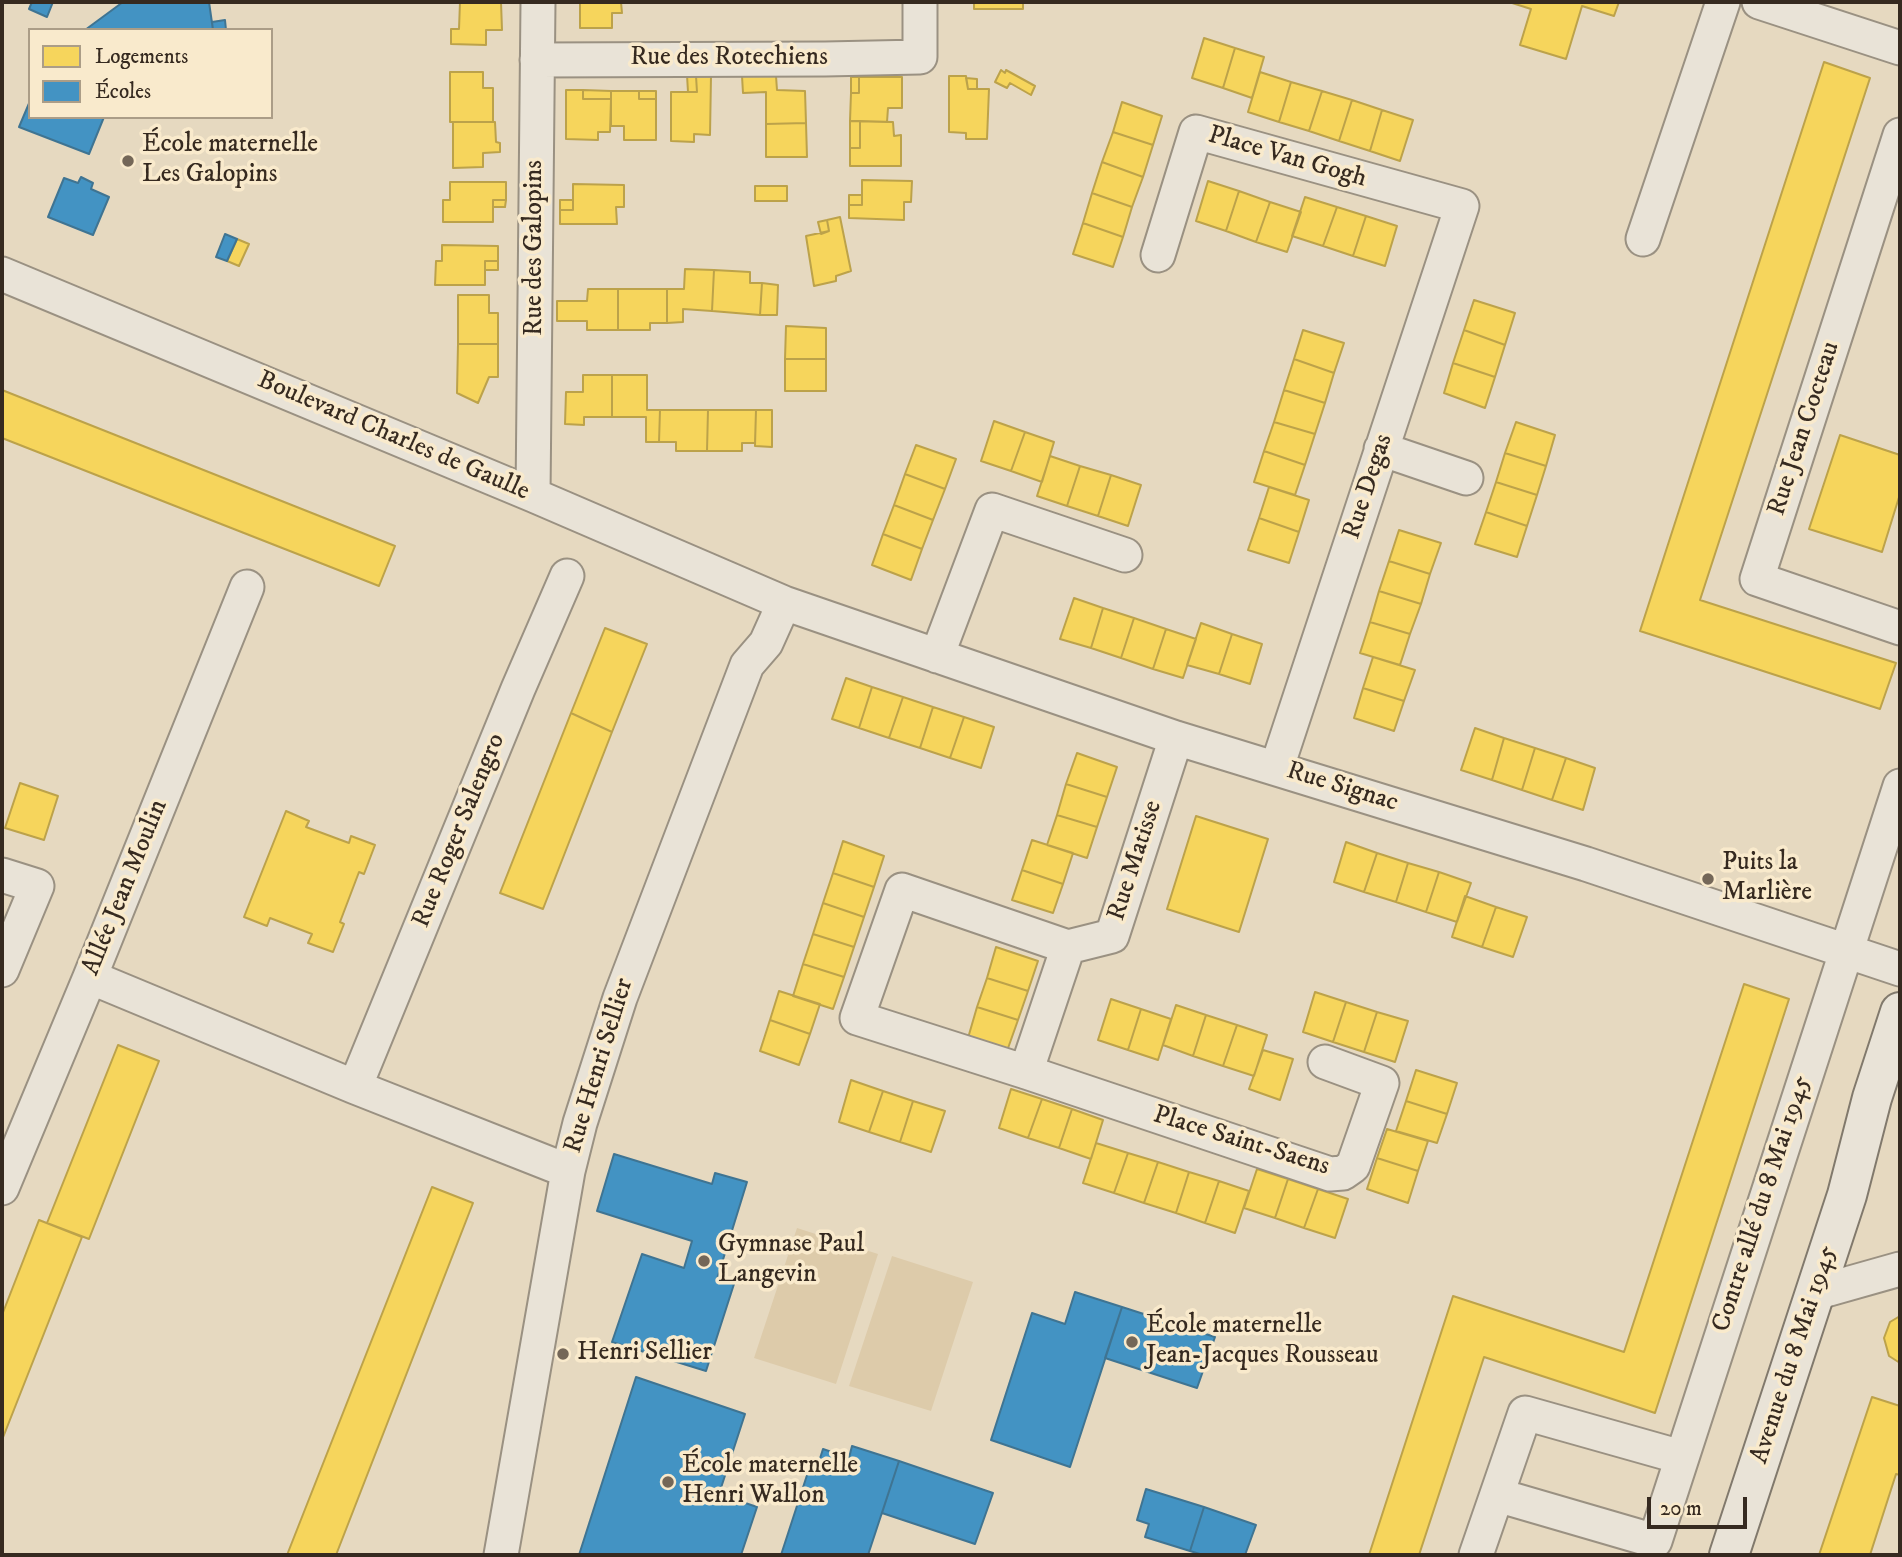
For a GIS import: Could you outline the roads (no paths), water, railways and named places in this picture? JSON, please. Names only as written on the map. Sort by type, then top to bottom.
[{"type":"main road","name":"Avenue du 8 Mai 1945","points":[[1729,1555],[1847,1195],[1872,1098],[1900,1012]]},
{"type":"main road","name":"Avenue du 8 Mai 1945","points":[[1847,1195],[1895,1105],[1900,1087]]},
{"type":"street","name":"Rue des Galopins","points":[[533,495],[538,2]]},
{"type":"street","name":"Rue des Rotechiens","points":[[537,60],[920,57],[920,2]]},
{"type":"street","points":[[1643,239],[1723,2]]},
{"type":"street","points":[[1759,2],[1900,48]]},
{"type":"street","name":"Place Van Gogh","points":[[1158,255],[1196,132],[1462,206]]},
{"type":"street","name":"Rue Jean Cocteau","points":[[1900,135],[1757,579],[1900,628]]},
{"type":"street","name":"Rue Degas","points":[[1277,767],[1462,206]]},
{"type":"street","name":"Boulevard Charles de Gaulle","points":[[2,274],[533,495],[784,603]]},
{"type":"street","points":[[1381,450],[1466,478]]},
{"type":"street","points":[[937,656],[992,510],[1125,555]]},
{"type":"street","name":"Rue Roger Salengro","points":[[355,1087],[567,576]]},
{"type":"street","name":"Allée Jean Moulin","points":[[2,1188],[247,587]]},
{"type":"street","name":"Rue Signac","points":[[784,603],[1175,738],[1277,767],[1586,864],[1900,969]]},
{"type":"street","name":"Rue Henri Sellier","points":[[501,1555],[568,1171],[580,1123],[630,972],[747,666],[766,643],[784,603]]},
{"type":"street","name":"Rue Matisse","points":[[1068,947],[1112,936],[1175,738]]},
{"type":"street","points":[[1846,950],[1900,786]]},
{"type":"street","points":[[2,874],[37,886],[2,970]]},
{"type":"street","points":[[902,890],[1068,947],[1027,1072],[857,1018],[902,890]]},
{"type":"street","name":"Contre allé du 8 Mai 1945","points":[[1497,1495],[1654,1541],[1846,950]]},
{"type":"street","points":[[90,977],[355,1087],[568,1171]]},
{"type":"street","name":"Place Saint-Saens","points":[[1027,1072],[1330,1174],[1353,1166],[1382,1083],[1325,1062]]},
{"type":"street","points":[[1815,1293],[1900,1269]]},
{"type":"street","points":[[1476,1555],[1524,1412],[1681,1457]]},
{"type":"place","name":"École maternelle Les Galopins","points":[[128,161]]},
{"type":"place","name":"Puits la Marlière","points":[[1708,879]]},
{"type":"place","name":"Gymnase Paul Langevin","points":[[704,1261]]},
{"type":"place","name":"École maternelle Jean-Jacques Rousseau","points":[[1132,1342]]},
{"type":"place","name":"Henri Sellier","points":[[563,1354]]},
{"type":"place","name":"École maternelle Henri Wallon","points":[[668,1482]]}]
